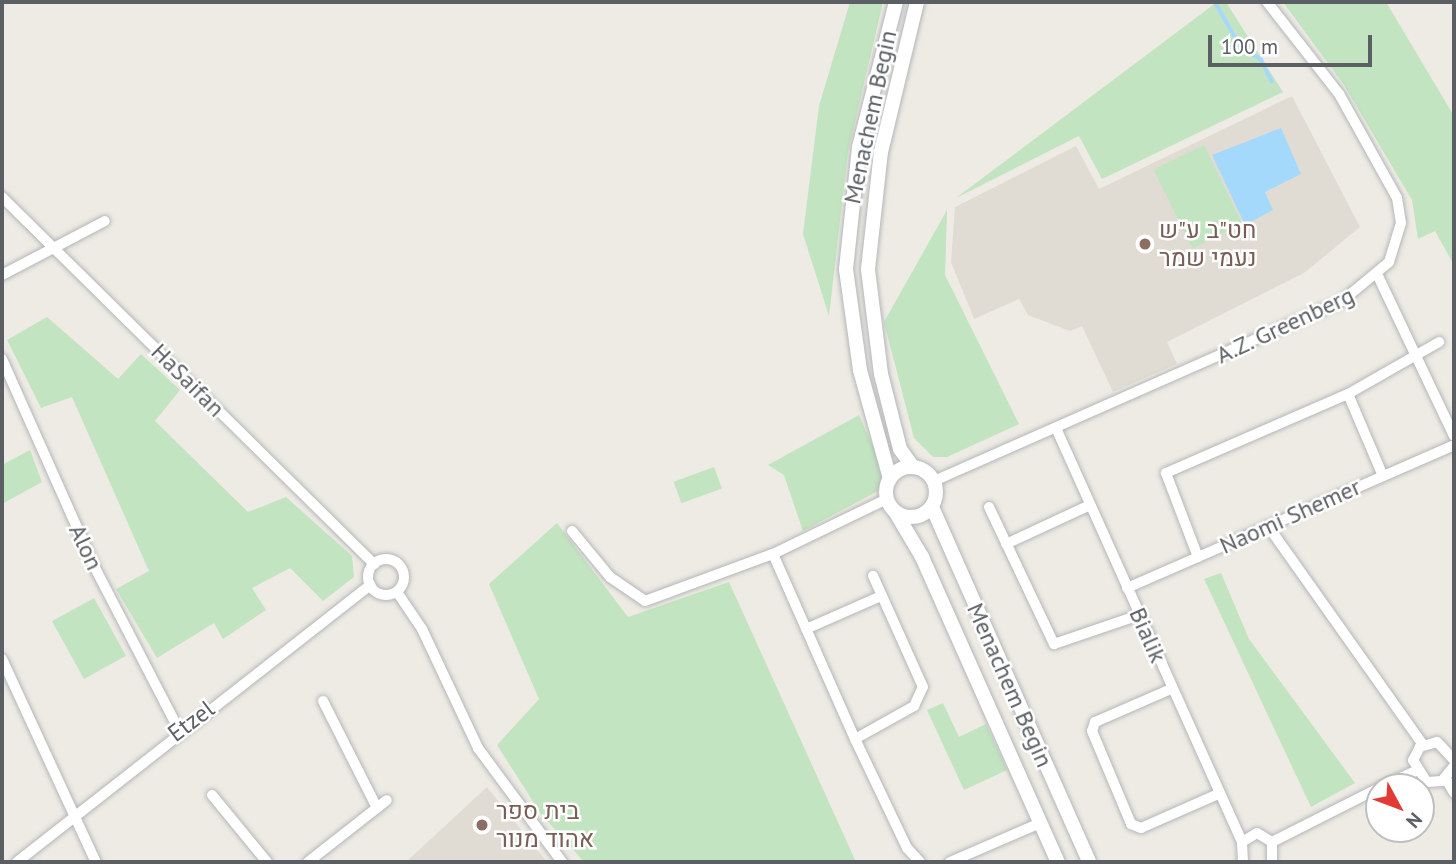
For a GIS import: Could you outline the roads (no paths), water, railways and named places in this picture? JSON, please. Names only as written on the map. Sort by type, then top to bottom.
[{"type":"main road","name":"Menachem Begin","points":[[890,479],[860,370],[846,269],[859,147],[896,2]]},
{"type":"main road","name":"Menachem Begin","points":[[913,467],[900,449],[881,374],[868,269],[879,162],[917,2]]},
{"type":"main road","points":[[913,467],[934,481],[932,507],[913,518],[896,513],[887,499],[890,479],[913,467]]},
{"type":"main road","name":"Menachem Begin","points":[[932,507],[1088,862]]},
{"type":"main road","name":"Menachem Begin","points":[[896,513],[1058,862]]},
{"type":"street","name":"A.Z. Greenberg","points":[[934,481],[1323,310],[1378,276],[1398,243],[1396,198],[1339,94],[1267,2]]},
{"type":"street","name":"HaSaifan","points":[[2,197],[374,564]]},
{"type":"street","points":[[2,275],[104,220]]},
{"type":"street","points":[[1378,276],[1418,355],[1454,436]]},
{"type":"street","points":[[1198,556],[1166,473],[1348,394],[1439,342]]},
{"type":"street","name":"Alon","points":[[2,359],[94,566],[179,730]]},
{"type":"street","points":[[1348,394],[1383,476]]},
{"type":"street","name":"Bialik","points":[[1056,428],[1217,794],[1242,842]]},
{"type":"street","name":"Naomi Shemer","points":[[1127,588],[1454,445]]},
{"type":"street","points":[[572,531],[610,577],[633,599],[645,601],[773,554],[887,499]]},
{"type":"street","points":[[1006,544],[1090,505]]},
{"type":"street","points":[[989,507],[1054,644],[1139,615]]},
{"type":"street","points":[[1268,526],[1423,745]]},
{"type":"street","points":[[773,554],[906,848],[920,862]]},
{"type":"street","points":[[388,560],[399,565],[404,576],[397,592],[381,595],[370,585],[374,564],[388,560]]},
{"type":"street","points":[[855,739],[921,699],[923,687],[873,576]]},
{"type":"street","name":"Etzel","points":[[18,862],[69,816],[370,585]]},
{"type":"street","points":[[397,592],[422,629],[478,748],[562,862]]},
{"type":"street","points":[[806,629],[881,596]]},
{"type":"street","points":[[2,659],[69,816],[96,862]]},
{"type":"street","points":[[1171,689],[1095,722],[1092,731],[1131,824],[1141,828],[1217,794]]},
{"type":"street","points":[[323,701],[377,808]]},
{"type":"street","points":[[1453,754],[1437,742],[1423,745],[1413,760],[1416,771],[1427,782],[1446,779],[1454,766]]},
{"type":"street","points":[[1412,773],[1416,771]]},
{"type":"street","points":[[1446,779],[1454,793]]},
{"type":"street","points":[[212,795],[267,862]]},
{"type":"street","points":[[1272,842],[1365,795]]},
{"type":"street","points":[[308,862],[387,800]]},
{"type":"street","points":[[950,862],[1040,824]]},
{"type":"street","points":[[1229,862],[1241,858],[1242,842],[1257,834],[1272,842]]},
{"type":"street","points":[[1272,842],[1272,862]]},
{"type":"water","points":[[1281,128],[1301,174],[1265,192],[1273,210],[1245,225],[1212,155]]},
{"type":"waterway","points":[[1215,2],[1242,49],[1261,59],[1272,82]]},
{"type":"place","name":"חט\"ב ע\"ש נעמי שמר","points":[[1145,244]]},
{"type":"place","name":"בית ספר אהוד מנור","points":[[482,825]]}]
